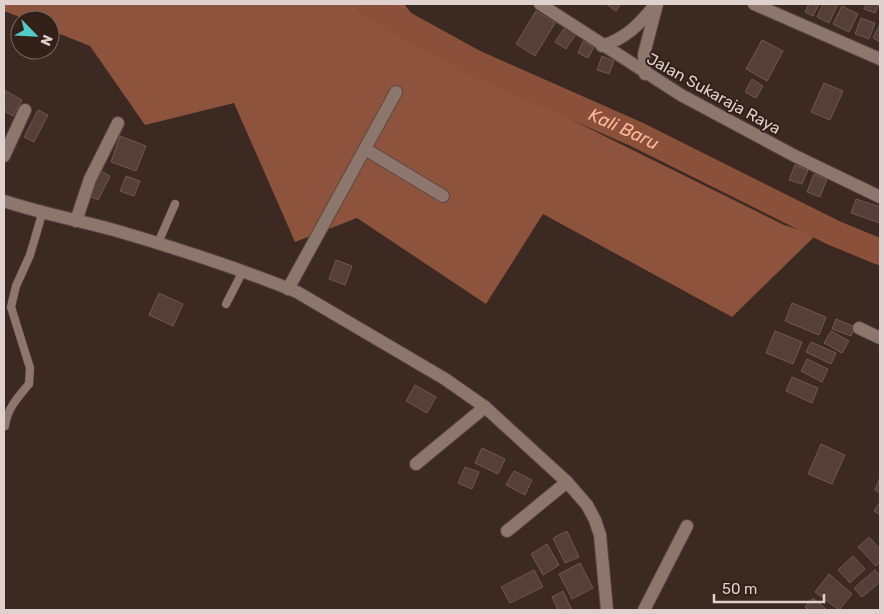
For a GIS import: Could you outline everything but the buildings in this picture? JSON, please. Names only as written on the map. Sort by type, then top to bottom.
[{"type":"street","name":"Jalan Sukaraja Raya","points":[[540,4],[645,74],[728,122],[880,197]]},
{"type":"street","points":[[602,46],[617,41],[636,28],[657,4]]},
{"type":"street","points":[[645,74],[644,54],[657,4]]},
{"type":"street","points":[[754,4],[880,59]]},
{"type":"street","points":[[288,288],[396,92]]},
{"type":"street","points":[[4,156],[25,110]]},
{"type":"street","points":[[76,221],[90,179],[118,122]]},
{"type":"street","points":[[365,148],[443,196]]},
{"type":"street","points":[[4,201],[42,214],[76,221],[158,244],[243,271],[288,288],[445,379],[485,407],[567,482],[587,505],[598,527],[607,610]]},
{"type":"street","points":[[859,328],[880,338]]},
{"type":"street","points":[[416,464],[485,407]]},
{"type":"street","points":[[507,531],[567,482]]},
{"type":"street","points":[[644,610],[687,526]]},
{"type":"lane","points":[[158,244],[175,204]]},
{"type":"lane","points":[[5,426],[6,416],[18,396],[29,384],[30,368],[10,307],[16,286],[30,255],[42,214]]},
{"type":"lane","points":[[226,304],[243,271]]},
{"type":"shaded area","points":[[4,4],[404,4],[447,58],[784,225],[816,235],[732,317],[543,214],[486,304],[357,218],[295,242],[234,103],[145,125],[90,46],[60,34],[60,10],[10,10],[10,13],[4,11]]},
{"type":"waterway","name":"Kali Baru","points":[[368,4],[473,62],[638,135],[834,233],[880,252]]}]
